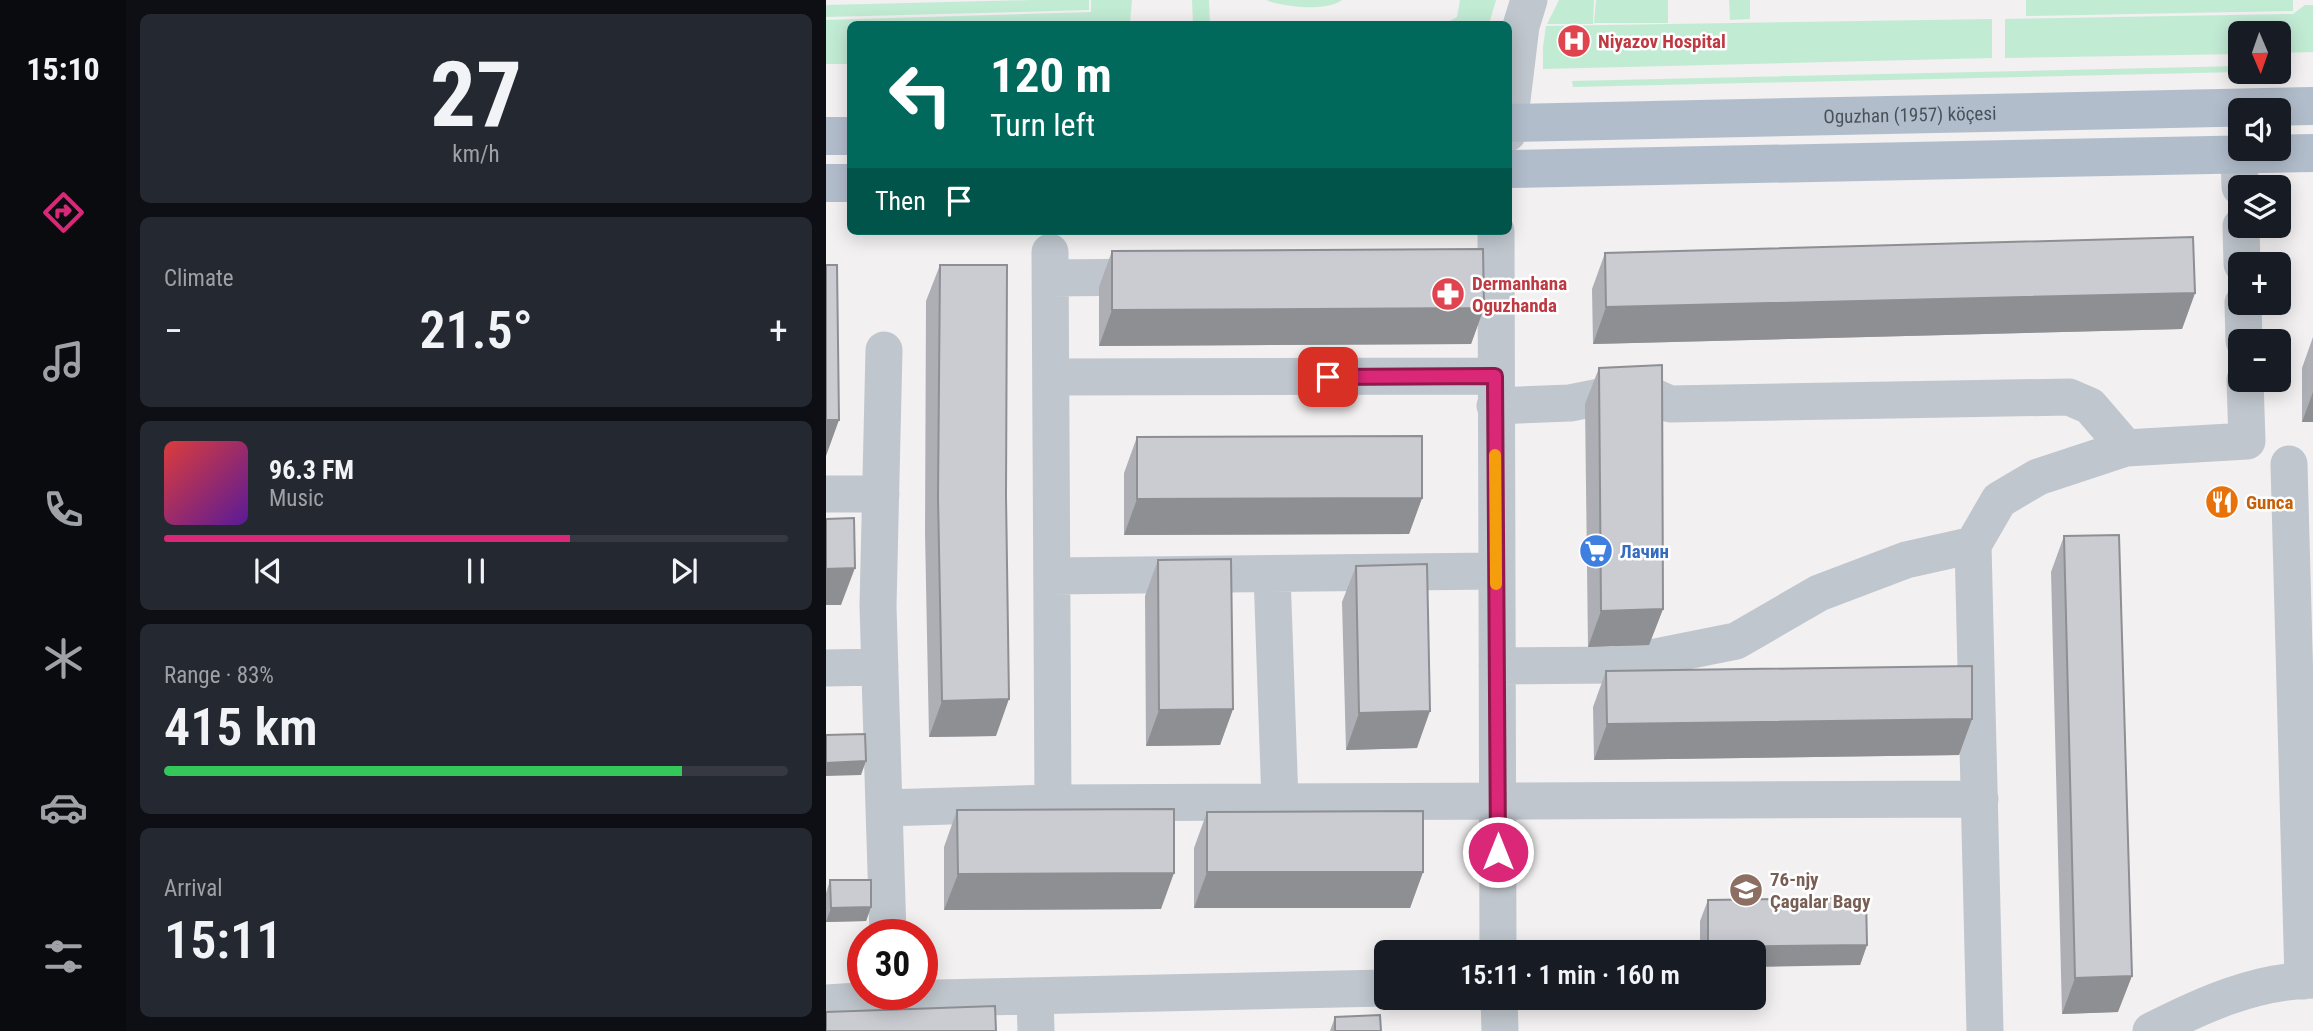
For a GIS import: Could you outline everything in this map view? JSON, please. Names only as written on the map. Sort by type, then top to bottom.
[{"type":"main road","name":"Oguzhan (1957) köçesi","points":[[1512,126],[2313,106]]},
{"type":"main road","points":[[826,136],[847,136]]},
{"type":"main road","points":[[1512,169],[2240,171],[2313,153]]},
{"type":"main road","points":[[826,183],[847,183]]},
{"type":"street","points":[[1512,101],[1521,26],[1529,0]]},
{"type":"street","points":[[1494,235],[1480,273],[1495,391],[1499,940]]},
{"type":"street","points":[[1053,803],[1050,265],[1189,276]]},
{"type":"street","points":[[884,350],[878,606],[888,919]]},
{"type":"street","points":[[1051,377],[1495,391],[1570,403],[1605,396],[1648,394],[1670,404],[2068,397],[2090,406],[2126,448]]},
{"type":"street","points":[[2245,392],[2247,441]]},
{"type":"street","points":[[1985,1031],[1973,545],[1999,500],[2038,477],[2126,448],[2247,441],[2301,464],[2308,980],[2266,985],[2231,995],[2151,1031]]},
{"type":"street","points":[[826,494],[881,494]]},
{"type":"street","points":[[1497,666],[1616,665],[1735,641],[1819,593],[1906,560],[1973,545]]},
{"type":"street","points":[[1052,576],[1496,571]]},
{"type":"street","points":[[1272,574],[1280,802]]},
{"type":"street","points":[[826,667],[880,667]]},
{"type":"street","points":[[884,807],[1053,803],[1979,799]]},
{"type":"street","points":[[938,1003],[1035,1014],[1374,989]]},
{"type":"street","points":[[826,1003],[847,1001]]},
{"type":"street","points":[[1499,1010],[1500,1031]]},
{"type":"green space","points":[[1089,0],[1089,10],[826,17],[826,5]]},
{"type":"green space","points":[[1091,0],[1132,0],[1130,21],[847,21],[847,64],[826,64],[826,20],[1091,12]]},
{"type":"green space","points":[[1192,0],[1209,0],[1210,21],[1193,21]]},
{"type":"green space","points":[[1266,0],[1342,0],[1326,6],[1305,7]]},
{"type":"green space","points":[[1460,0],[1496,0],[1490,21],[1450,21],[1457,17]]},
{"type":"green space","points":[[1559,0],[1594,0],[1593,24],[1547,24]]},
{"type":"green space","points":[[1596,0],[1668,0],[1668,23],[1594,23]]},
{"type":"green space","points":[[1729,0],[1750,0],[1750,19],[1730,20]]},
{"type":"green space","points":[[2026,0],[2293,0],[2293,11],[2026,16]]},
{"type":"green space","points":[[2305,5],[2313,5],[2313,52],[2291,53],[2291,21],[2228,21],[2228,54],[2005,58],[2005,19],[2293,14]]},
{"type":"green space","points":[[1992,19],[1992,58],[1543,69],[1546,26]]},
{"type":"green space","points":[[2228,66],[2228,72],[1573,87],[1572,81]]},
{"type":"building","points":[[2193,237],[2195,293],[1606,307],[1605,253]]},
{"type":"building","points":[[1483,249],[1484,308],[1112,310],[1112,251]]},
{"type":"building","points":[[826,265],[837,265],[839,420],[826,420]]},
{"type":"building","points":[[940,265],[1007,265],[1009,699],[942,701],[938,497]]},
{"type":"building","points":[[1662,365],[1663,609],[1601,611],[1599,368]]},
{"type":"building","points":[[1422,436],[1422,498],[1137,499],[1137,437]]},
{"type":"building","points":[[854,518],[855,568],[826,569],[826,519]]},
{"type":"building","points":[[2119,535],[2132,976],[2075,978],[2064,536]]},
{"type":"building","points":[[1231,559],[1233,709],[1159,710],[1158,560]]},
{"type":"building","points":[[1427,564],[1430,711],[1359,713],[1356,566]]},
{"type":"building","points":[[1972,666],[1972,719],[1607,724],[1606,671]]},
{"type":"building","points":[[865,734],[866,761],[826,763],[826,735]]},
{"type":"building","points":[[1174,809],[1174,873],[958,874],[957,810]]},
{"type":"building","points":[[1423,811],[1423,872],[1207,872],[1207,812]]},
{"type":"building","points":[[830,880],[871,880],[871,907],[831,908]]},
{"type":"building","points":[[1866,898],[1867,945],[1766,946],[1766,940],[1708,940],[1708,900]]},
{"type":"building","points":[[995,1006],[996,1031],[826,1031],[826,1012]]},
{"type":"building","points":[[1380,1015],[1381,1031],[1335,1031],[1335,1017]]},
{"type":"slow traffic","points":[[1495,455],[1496,584]]},
{"type":"place","name":"Niyazov Hospital","points":[[1574,41]]},
{"type":"place","name":"Dermanhana Oguzhanda","points":[[1448,294]]},
{"type":"place","name":"Gunca","points":[[2222,502]]},
{"type":"place","name":"Лачин","points":[[1596,551]]},
{"type":"place","name":"76-njy Çagalar Bagy","points":[[1746,890]]},
{"type":"route","points":[[1328,377],[1495,376],[1498,852]]}]
